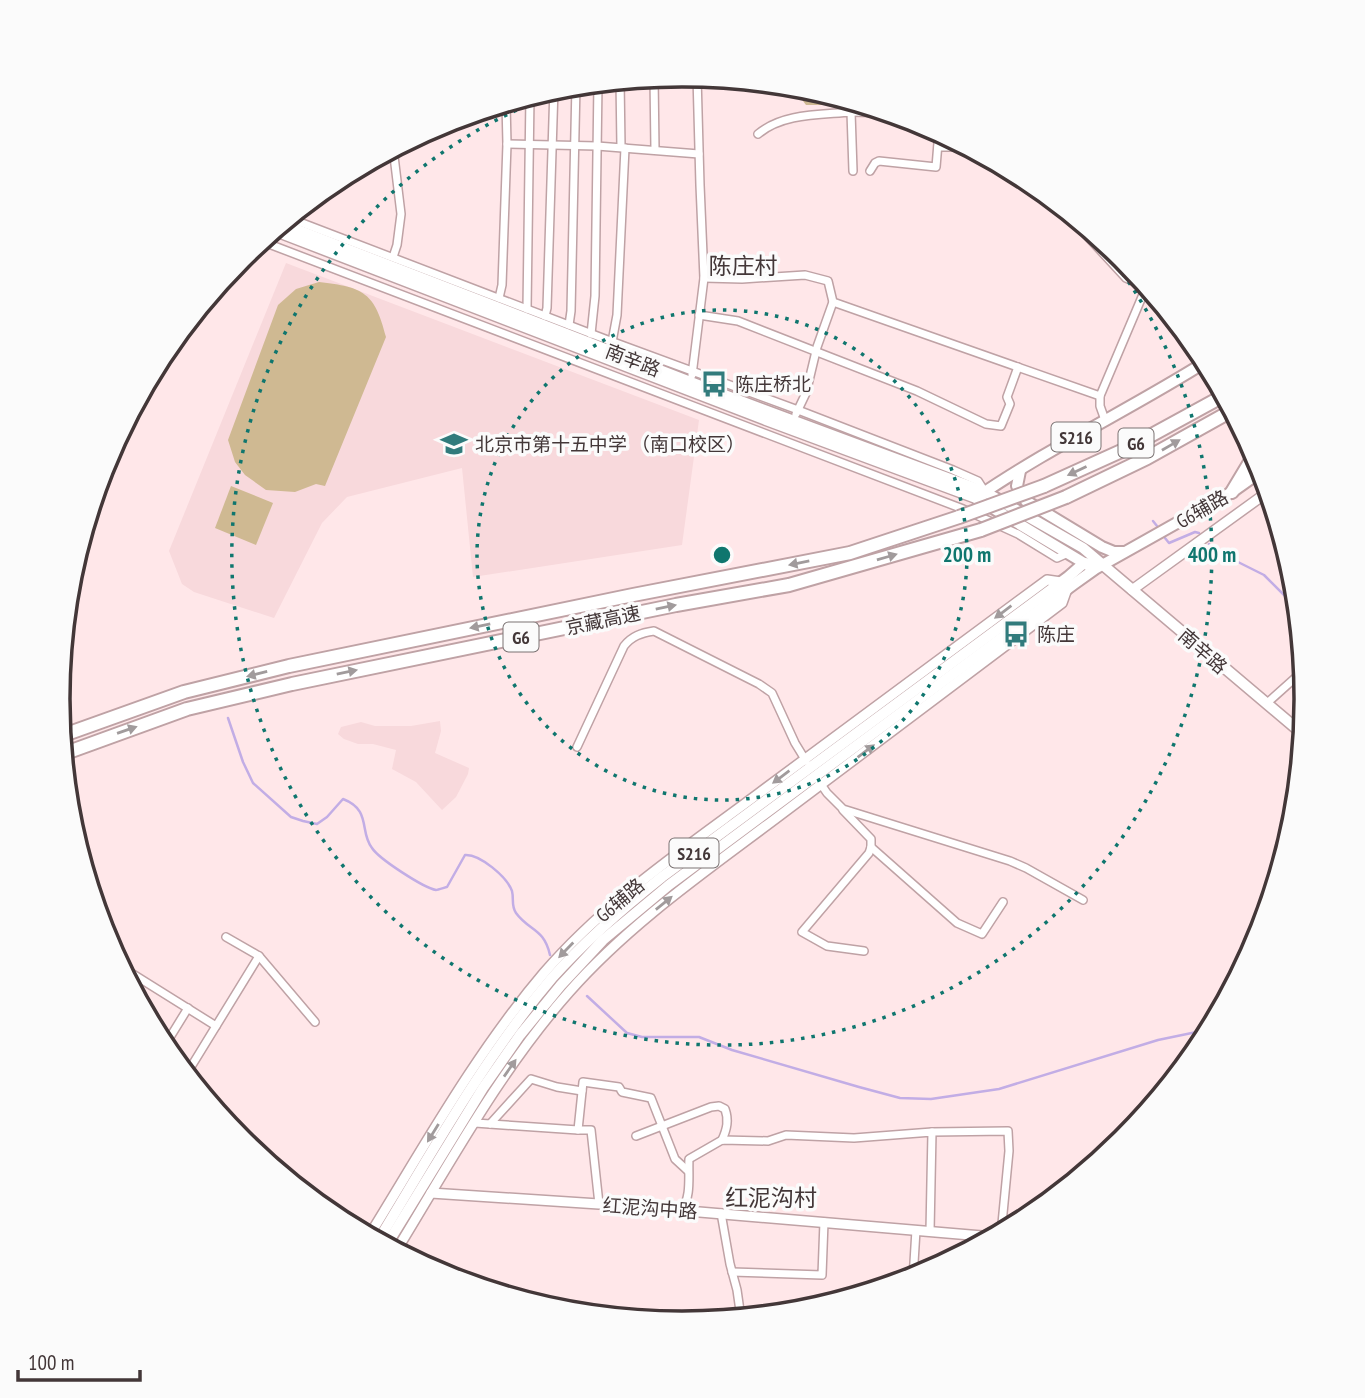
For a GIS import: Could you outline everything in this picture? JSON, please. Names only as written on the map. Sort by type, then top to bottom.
[{"type":"highway","name":"京藏高速","points":[[71,732],[184,692],[289,666],[619,597],[850,553],[1044,486],[1128,448],[1217,400]]},
{"type":"highway","name":"京藏高速","points":[[72,750],[187,709],[240,696],[676,605],[789,585],[981,530],[1066,497],[1147,458],[1225,415]]},
{"type":"highway","points":[[1232,492],[1248,466]]},
{"type":"main road","name":"南辛路","points":[[292,228],[981,495]]},
{"type":"main road","name":"南辛路","points":[[284,234],[691,381],[981,495]]},
{"type":"main road","name":"S216","points":[[981,495],[1197,368]]},
{"type":"main road","points":[[1020,471],[1017,486],[1027,501],[1102,547],[1114,552],[1126,552]]},
{"type":"main road","name":"G6辅路","points":[[383,1233],[475,1083],[512,1029],[553,978],[629,903],[813,772],[1064,585],[1232,492],[1253,477]]},
{"type":"main road","points":[[981,495],[1084,563],[1099,567]]},
{"type":"main road","points":[[981,495],[1083,548],[1099,567]]},
{"type":"main road","name":"G6辅路","points":[[1064,585],[1084,563]]},
{"type":"main road","name":"南辛路","points":[[1099,567],[1132,590],[1294,727]]},
{"type":"main road","name":"G6辅路","points":[[391,1237],[483,1088],[520,1034],[561,985],[603,940],[636,911],[813,772]]},
{"type":"street","points":[[684,402],[691,381],[704,278],[697,87]]},
{"type":"street","points":[[654,88],[655,150]]},
{"type":"street","points":[[612,342],[617,315],[623,147],[620,90]]},
{"type":"street","points":[[590,334],[596,296],[598,93]]},
{"type":"street","points":[[569,325],[576,96]]},
{"type":"street","points":[[545,316],[554,100]]},
{"type":"street","points":[[527,309],[530,106]]},
{"type":"street","points":[[851,112],[853,171]]},
{"type":"street","points":[[758,134],[771,124],[785,119],[857,112]]},
{"type":"street","points":[[499,298],[502,285],[506,113]]},
{"type":"street","points":[[870,171],[879,161],[936,167],[938,143]]},
{"type":"street","points":[[507,144],[623,147],[699,154]]},
{"type":"street","points":[[938,147],[947,147]]},
{"type":"street","points":[[393,257],[401,214],[394,159]]},
{"type":"street","points":[[299,222],[612,342],[691,381],[798,410],[970,477],[978,481],[981,495],[961,513]]},
{"type":"street","points":[[272,245],[684,402],[1018,534],[1057,558],[1068,553]]},
{"type":"street","points":[[1108,259],[1128,279]]},
{"type":"street","points":[[704,278],[742,279],[805,275],[828,281],[833,302],[806,393],[793,421]]},
{"type":"street","points":[[1105,420],[1100,396],[1142,294]]},
{"type":"street","points":[[833,302],[1100,396]]},
{"type":"street","points":[[699,315],[738,321],[917,391],[986,424],[1001,426],[1010,404],[1007,397],[1018,367]]},
{"type":"street","points":[[1132,590],[1260,497]]},
{"type":"street","name":"G6辅路","points":[[401,1242],[529,1041],[569,992],[611,948],[813,772],[1047,580],[1064,585]]},
{"type":"street","points":[[577,747],[624,646],[630,638],[642,633],[654,631],[772,693],[795,743],[827,793],[871,839],[869,853],[802,932],[827,946],[864,951]]},
{"type":"street","points":[[1266,704],[1294,679]]},
{"type":"street","name":"G6辅路","points":[[374,1228],[504,1023],[545,972],[589,926],[623,896],[813,772]]},
{"type":"street","points":[[843,809],[1010,861],[1083,900]]},
{"type":"street","points":[[871,847],[957,923],[982,934],[1003,902]]},
{"type":"street","points":[[226,937],[259,956],[315,1022]]},
{"type":"street","points":[[192,1065],[259,956]]},
{"type":"street","points":[[136,976],[216,1026]]},
{"type":"street","points":[[171,1036],[188,1008]]},
{"type":"street","points":[[491,1124],[531,1079],[582,1091]]},
{"type":"street","points":[[578,1129],[583,1082],[619,1087],[622,1093],[651,1098],[675,1159],[688,1171]]},
{"type":"street","points":[[636,1136],[719,1106],[725,1109],[728,1117],[722,1140]]},
{"type":"street","points":[[475,1123],[591,1130],[599,1204]]},
{"type":"street","points":[[681,1210],[686,1205],[689,1159],[722,1140],[768,1141],[786,1135],[855,1138],[932,1132],[1008,1131],[1009,1152],[1002,1221]]},
{"type":"street","points":[[930,1231],[932,1132]]},
{"type":"street","name":"红泥沟中路","points":[[431,1193],[721,1213],[977,1235]]},
{"type":"street","points":[[721,1213],[740,1308]]},
{"type":"street","points":[[732,1272],[822,1275],[824,1222]]},
{"type":"street","points":[[914,1266],[916,1230]]},
{"type":"shaded area","points":[[801,98],[832,105],[806,105]]},
{"type":"shaded area","name":"北京市第十五中学 （南口校区）","points":[[286,263],[699,420],[682,545],[473,577],[462,468],[347,497],[322,523],[274,618],[194,592],[182,584],[169,551]]},
{"type":"shaded area","points":[[319,282],[347,287],[365,295],[377,311],[386,337],[325,486],[316,484],[295,492],[266,490],[245,475],[235,462],[228,440],[278,305],[296,289]]},
{"type":"shaded area","points":[[231,486],[273,503],[256,545],[215,528]]},
{"type":"shaded area","points":[[440,721],[441,731],[435,753],[469,768],[456,797],[442,810],[416,782],[392,769],[396,750],[373,744],[358,744],[338,734],[341,727],[361,722],[375,726],[411,726]]},
{"type":"waterway","points":[[1153,521],[1157,526]]},
{"type":"waterway","points":[[1165,538],[1169,543],[1195,532],[1199,533]]},
{"type":"waterway","points":[[1209,544],[1212,549],[1264,575],[1286,597]]},
{"type":"waterway","points":[[228,718],[253,783],[291,817],[317,824],[343,799],[358,809],[368,842],[376,853],[412,879],[436,890],[447,887],[465,855],[478,858],[505,879],[512,891],[516,913],[540,935],[550,955]]},
{"type":"waterway","points":[[587,996],[627,1033],[642,1037],[699,1037],[732,1050],[900,1098],[931,1099],[999,1089],[1158,1040],[1196,1032]]},
{"type":"place","name":"陈庄桥北","points":[[714,384]]},
{"type":"place","name":"北京市第十五中学 （南口校区）","points":[[454,444]]},
{"type":"place","name":"陈庄","points":[[1016,634]]},
{"type":"district","name":"陈庄村","points":[[743,265]]},
{"type":"district","name":"红泥沟村","points":[[771,1197]]}]
